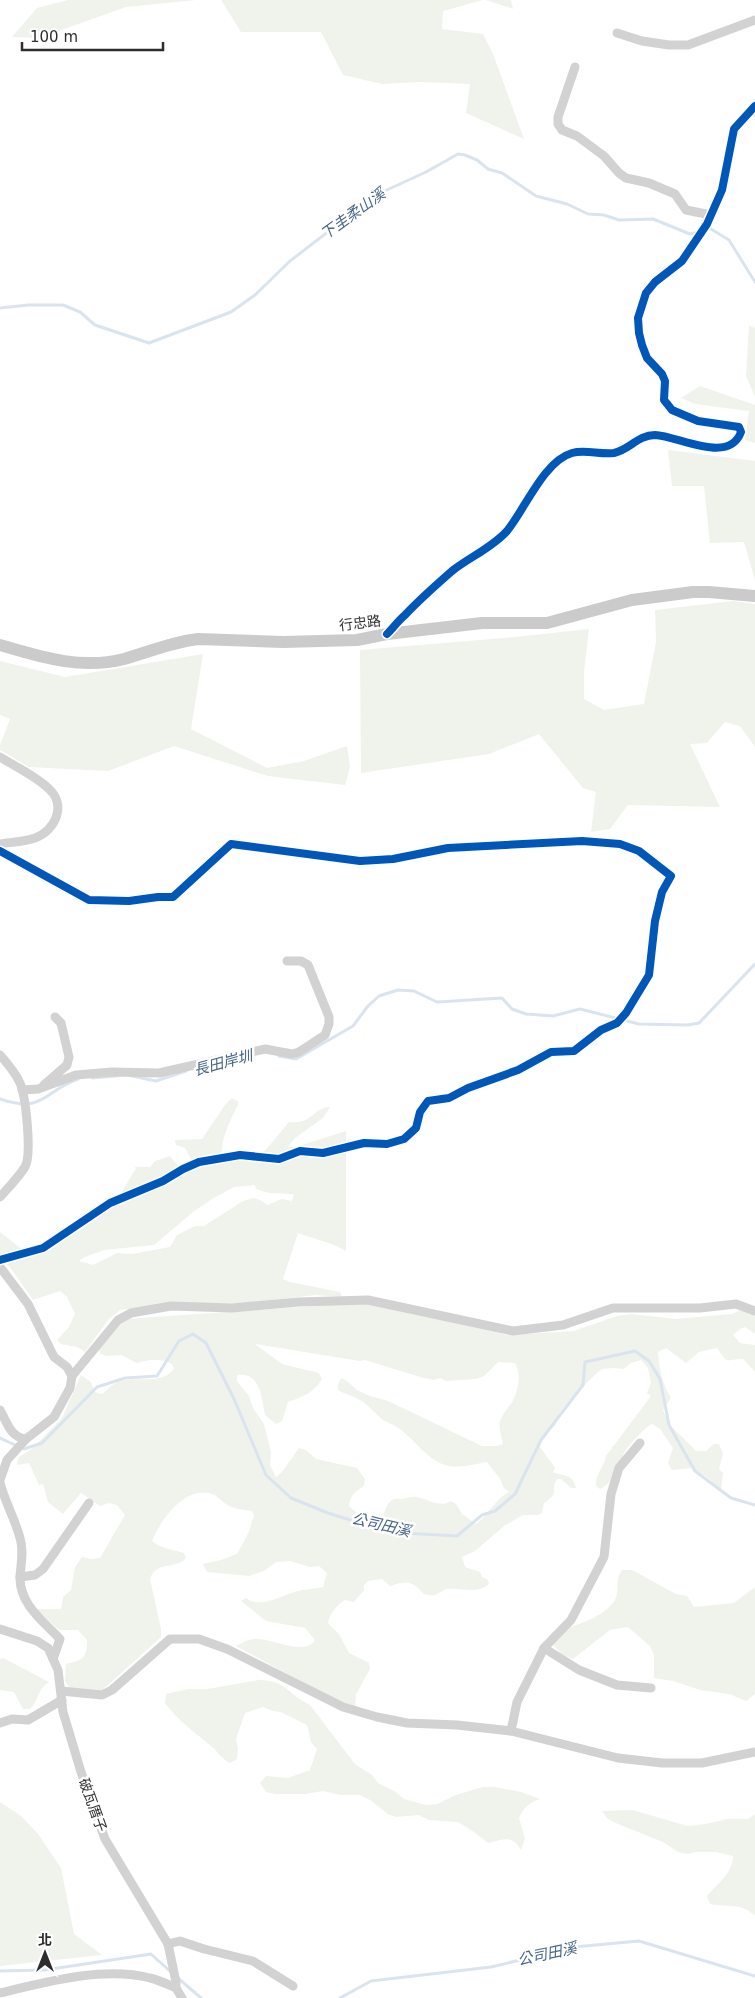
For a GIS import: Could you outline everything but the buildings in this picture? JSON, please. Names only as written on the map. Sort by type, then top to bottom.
[{"type":"street","points":[[617,33],[642,41],[669,46],[688,45],[755,20]]},
{"type":"street","points":[[575,67],[558,117],[558,124],[562,130],[577,136],[597,151],[626,178],[664,188],[675,194],[686,210],[709,220]]},
{"type":"street","points":[[387,634],[442,580],[467,560],[500,539],[542,478],[563,457],[572,452],[613,453],[645,436],[656,435],[700,446],[721,448],[731,445],[738,440],[741,432],[739,427],[698,421],[672,410],[664,400],[665,381],[662,374],[647,358],[639,333],[638,318],[646,293],[655,282],[682,262],[709,220],[722,190],[734,130],[755,106]]},
{"type":"street","name":"行忠路","points":[[0,645],[50,660],[97,664],[124,659],[182,641],[198,639],[330,642],[357,640],[387,634],[482,623],[547,623],[632,600],[693,592],[755,596]]},
{"type":"street","points":[[0,757],[49,788],[57,798],[59,809],[56,819],[49,829],[36,838],[0,844]]},
{"type":"street","points":[[0,851],[89,900],[130,901],[173,897],[231,844],[360,862],[393,859],[448,848],[592,842],[620,844],[638,851],[671,876],[662,892],[655,921],[649,975],[640,993],[617,1023],[601,1030],[574,1051],[552,1052],[518,1070],[468,1088],[449,1098],[428,1101],[420,1112],[416,1128],[404,1139],[387,1144],[364,1143],[323,1153],[300,1151],[279,1159],[240,1155],[199,1162],[183,1168],[163,1182],[110,1203],[43,1248],[0,1260]]},
{"type":"street","points":[[23,1093],[76,1075],[112,1072],[159,1073],[265,1049],[292,1054],[299,1052],[324,1035],[329,1024],[329,1017],[308,965],[301,961],[287,962]]},
{"type":"street","points":[[38,1089],[67,1065],[69,1057],[61,1022],[55,1017]]},
{"type":"street","points":[[0,1055],[10,1066],[21,1084],[26,1111],[28,1156],[25,1166],[0,1198]]},
{"type":"street","points":[[0,1267],[28,1304],[54,1357],[67,1367],[72,1376]]},
{"type":"street","points":[[0,1480],[7,1460],[25,1440],[54,1417],[70,1388],[72,1376],[118,1320],[132,1313],[171,1306],[232,1308],[299,1302],[368,1300],[512,1331],[563,1325],[613,1308],[700,1308],[736,1304],[755,1311]]},
{"type":"street","points":[[0,1410],[13,1434],[25,1440]]},
{"type":"street","points":[[511,1731],[518,1702],[544,1648],[571,1620],[604,1557],[611,1494],[619,1468],[640,1443]]},
{"type":"street","points":[[0,1484],[5,1501],[21,1538],[20,1577],[25,1602],[60,1639],[52,1659]]},
{"type":"street","points":[[20,1577],[35,1575],[43,1569],[89,1503]]},
{"type":"street","name":"破瓦厝子","points":[[0,1630],[37,1641],[48,1648],[58,1670],[63,1712],[81,1772],[105,1839],[168,1944],[176,1985],[182,1998]]},
{"type":"street","points":[[0,1722],[12,1719],[28,1720],[61,1696],[102,1695],[112,1690],[170,1639],[199,1639],[227,1649],[343,1706],[377,1717],[407,1723],[457,1725],[511,1731],[618,1758],[662,1763],[702,1763],[755,1752]]},
{"type":"street","points":[[544,1648],[579,1670],[616,1685],[651,1688]]},
{"type":"street","points":[[168,1944],[180,1940],[204,1949],[253,1961],[294,1986]]},
{"type":"street","points":[[0,1993],[62,1978],[118,1974],[150,1978],[176,1985]]},
{"type":"shaded area","points":[[68,0],[196,0],[126,7],[39,38],[12,37],[37,8]]},
{"type":"shaded area","points":[[221,0],[483,0],[443,11],[442,29],[483,34],[493,54],[524,139],[466,113],[470,84],[421,82],[382,84],[343,75],[321,32],[241,32]]},
{"type":"shaded area","points":[[486,0],[511,0],[513,9]]},
{"type":"shaded area","points":[[749,326],[755,328],[755,397],[746,376]]},
{"type":"shaded area","points":[[700,386],[755,405],[755,443],[745,440],[749,411],[695,404],[681,398]]},
{"type":"shaded area","points":[[668,450],[755,461],[755,580],[744,542],[710,543],[704,486],[672,486]]},
{"type":"shaded area","points":[[733,601],[755,604],[755,747],[740,726],[725,722],[707,743],[690,744],[720,807],[628,805],[610,829],[591,832],[596,792],[583,788],[539,734],[489,754],[361,773],[360,650],[589,629],[584,672],[584,699],[604,710],[644,704],[656,642],[655,610]]},
{"type":"shaded area","points":[[203,654],[191,729],[267,768],[304,761],[347,746],[350,767],[345,785],[268,776],[174,746],[108,771],[29,767],[0,750],[0,745],[10,719],[0,715],[0,661],[65,677]]},
{"type":"shaded area","points":[[232,1098],[239,1102],[225,1135],[222,1155],[264,1152],[289,1122],[303,1121],[320,1110],[330,1107],[323,1118],[295,1138],[288,1147],[296,1147],[346,1131],[346,1251],[298,1233],[283,1279],[340,1292],[342,1297],[316,1295],[246,1303],[159,1305],[120,1310],[109,1319],[85,1352],[77,1347],[61,1344],[57,1340],[69,1327],[75,1314],[67,1297],[60,1291],[33,1300],[10,1267],[0,1259],[0,1232],[23,1250],[35,1248],[120,1195],[136,1168],[134,1167],[150,1167],[155,1161],[170,1156],[178,1166],[185,1165],[191,1159],[185,1148],[176,1145],[175,1140],[202,1139],[225,1105]],"holes":[[[255,1185],[256,1189],[269,1193],[294,1194],[292,1201],[282,1199],[267,1205],[254,1198],[243,1201],[204,1226],[195,1226],[177,1235],[170,1247],[132,1254],[117,1253],[93,1265],[79,1261],[104,1250],[154,1245],[193,1212],[212,1199],[234,1187]]]},
{"type":"shaded area","points":[[359,1303],[401,1307],[507,1335],[574,1331],[617,1316],[631,1314],[675,1319],[732,1314],[741,1310],[755,1315],[755,1334],[745,1327],[733,1335],[740,1343],[755,1345],[755,1372],[743,1359],[726,1360],[717,1348],[699,1352],[686,1363],[666,1348],[658,1352],[659,1365],[665,1386],[671,1398],[663,1410],[669,1424],[696,1451],[706,1451],[714,1444],[719,1444],[723,1454],[719,1469],[723,1473],[721,1490],[710,1479],[693,1468],[672,1470],[668,1463],[673,1448],[660,1429],[652,1424],[631,1443],[623,1455],[622,1466],[615,1477],[600,1489],[596,1486],[597,1477],[606,1456],[651,1396],[647,1393],[651,1383],[648,1368],[641,1360],[631,1363],[624,1369],[602,1369],[598,1372],[574,1395],[559,1413],[556,1424],[543,1438],[540,1447],[555,1468],[553,1472],[571,1478],[576,1488],[571,1488],[561,1479],[557,1479],[554,1493],[544,1503],[542,1513],[538,1515],[523,1515],[504,1526],[475,1551],[462,1557],[465,1567],[480,1572],[489,1584],[474,1590],[447,1589],[436,1595],[431,1595],[424,1594],[408,1583],[390,1586],[382,1579],[368,1581],[364,1585],[364,1590],[354,1602],[345,1600],[334,1610],[328,1623],[339,1634],[349,1653],[369,1663],[370,1669],[356,1694],[355,1710],[236,1646],[247,1640],[255,1639],[296,1647],[310,1645],[315,1640],[305,1628],[266,1621],[241,1601],[246,1598],[258,1602],[270,1601],[298,1591],[323,1587],[327,1573],[319,1566],[310,1567],[290,1561],[276,1562],[264,1571],[249,1576],[207,1572],[203,1564],[237,1554],[249,1532],[254,1515],[252,1511],[229,1506],[214,1495],[194,1494],[185,1498],[168,1514],[152,1541],[163,1547],[184,1553],[186,1558],[177,1564],[157,1569],[150,1579],[161,1637],[99,1693],[70,1688],[65,1681],[66,1664],[83,1657],[86,1651],[87,1640],[78,1630],[59,1630],[36,1609],[61,1609],[63,1597],[71,1590],[75,1567],[82,1557],[100,1558],[125,1515],[117,1505],[109,1503],[100,1506],[81,1493],[63,1514],[48,1502],[43,1484],[39,1485],[29,1463],[17,1465],[19,1457],[33,1448],[62,1418],[81,1375],[91,1382],[95,1392],[102,1394],[118,1382],[133,1379],[155,1379],[169,1374],[174,1369],[172,1364],[159,1360],[137,1363],[121,1355],[106,1356],[101,1354],[98,1349],[125,1319]],"holes":[[[255,1344],[360,1361],[365,1360],[420,1377],[434,1380],[440,1378],[446,1381],[476,1379],[484,1376],[498,1362],[515,1363],[519,1378],[517,1389],[511,1404],[500,1421],[503,1444],[497,1446],[482,1446],[388,1401],[357,1390],[341,1378],[338,1384],[338,1390],[363,1402],[383,1420],[397,1427],[441,1464],[468,1466],[487,1462],[501,1480],[503,1487],[509,1492],[476,1524],[462,1514],[456,1504],[451,1501],[439,1504],[413,1497],[391,1501],[386,1507],[378,1529],[365,1516],[359,1515],[349,1506],[354,1494],[364,1486],[365,1479],[357,1468],[316,1459],[306,1450],[299,1448],[282,1472],[276,1477],[270,1465],[271,1452],[264,1424],[253,1408],[249,1396],[237,1381],[237,1375],[251,1377],[255,1382],[261,1394],[265,1415],[276,1424],[282,1421],[288,1402],[311,1391],[322,1379],[319,1373],[282,1364]]]},
{"type":"shaded area","points":[[622,1570],[632,1570],[676,1594],[687,1596],[694,1607],[734,1603],[755,1587],[755,1694],[746,1701],[729,1694],[700,1690],[673,1681],[654,1678],[654,1655],[650,1646],[628,1627],[610,1630],[573,1659],[563,1655],[549,1641],[552,1632],[596,1617],[610,1606],[615,1600],[618,1578]]},
{"type":"shaded area","points":[[3,1658],[49,1682],[42,1688],[30,1709],[23,1709],[14,1692],[0,1690],[0,1659]]},
{"type":"shaded area","points":[[259,1680],[275,1682],[310,1705],[355,1764],[372,1775],[378,1783],[396,1792],[404,1799],[426,1805],[437,1804],[456,1795],[483,1787],[494,1787],[521,1792],[540,1799],[527,1806],[519,1818],[525,1839],[521,1850],[518,1845],[507,1839],[488,1843],[458,1822],[429,1820],[419,1815],[396,1817],[388,1814],[360,1795],[340,1795],[323,1791],[305,1794],[275,1794],[266,1792],[260,1783],[266,1776],[288,1778],[310,1770],[317,1749],[311,1742],[307,1725],[281,1712],[263,1707],[245,1713],[236,1739],[238,1748],[237,1759],[230,1763],[181,1721],[165,1703],[166,1694],[188,1689],[207,1689]]},
{"type":"shaded area","points":[[0,1802],[21,1816],[38,1834],[61,1868],[74,1934],[102,1955],[0,1966]]},
{"type":"shaded area","points":[[633,1810],[687,1826],[727,1819],[748,1819],[755,1814],[755,1916],[739,1907],[710,1904],[707,1896],[727,1873],[733,1856],[716,1852],[688,1854],[678,1852],[663,1842],[608,1819],[602,1811]]},
{"type":"waterway","name":"下圭柔山溪","points":[[0,308],[28,305],[63,305],[80,312],[95,325],[149,343],[231,312],[255,295],[290,261],[376,195],[426,172],[458,154],[477,160],[488,169],[502,173],[536,196],[567,204],[588,214],[604,215],[619,220],[653,219],[690,234],[699,232]]},
{"type":"waterway","name":"下圭柔山溪","points":[[705,230],[711,229],[729,240],[755,282]]},
{"type":"waterway","name":"長田岸圳","points":[[279,1056],[296,1059],[353,1026],[368,1006],[379,996],[398,990],[414,991],[437,1002],[502,998],[512,1009],[526,1014],[553,1016],[580,1009],[639,1024],[688,1025],[699,1023],[755,964]]},
{"type":"waterway","name":"長田岸圳","points":[[132,1076],[156,1081],[186,1071]]},
{"type":"waterway","name":"長田岸圳","points":[[92,1078],[116,1076]]},
{"type":"waterway","name":"長田岸圳","points":[[0,1099],[14,1103],[26,1104],[35,1102],[78,1079]]},
{"type":"waterway","name":"公司田溪","points":[[0,1438],[24,1449],[42,1443],[97,1387],[125,1378],[157,1376],[179,1341],[193,1334],[206,1343],[234,1399],[266,1475],[291,1498],[328,1513],[366,1525],[402,1533],[457,1536],[482,1515],[495,1511],[515,1494],[541,1440],[583,1385],[585,1362],[635,1351],[649,1361],[660,1379],[669,1425],[695,1471],[731,1498],[755,1505]]},
{"type":"waterway","name":"公司田溪","points":[[340,1998],[371,1981],[491,1967],[574,1947],[639,1941],[755,1976]]},
{"type":"waterway","name":"公司田溪","points":[[0,1971],[45,1970],[151,1954],[172,1973]]},
{"type":"waterway","name":"公司田溪","points":[[179,1979],[201,1998]]},
{"type":"cycle path","points":[[387,634],[416,603],[452,571],[488,547],[507,531],[544,475],[562,458],[577,452],[614,453],[644,437],[655,435],[715,448],[726,447],[735,442],[741,432],[739,427],[698,421],[672,410],[664,400],[665,381],[662,374],[647,358],[639,333],[638,318],[646,293],[655,282],[682,261],[707,224],[722,190],[734,129],[755,106]]},
{"type":"cycle path","points":[[0,851],[89,900],[129,901],[173,897],[231,844],[360,861],[393,859],[448,848],[582,841],[620,844],[639,851],[671,876],[662,892],[655,921],[649,975],[626,1013],[617,1023],[601,1030],[574,1051],[551,1052],[518,1070],[468,1088],[449,1098],[428,1101],[420,1112],[416,1128],[404,1139],[387,1144],[364,1143],[323,1153],[300,1151],[279,1159],[240,1155],[199,1162],[163,1181],[110,1203],[43,1248],[0,1260]]}]
